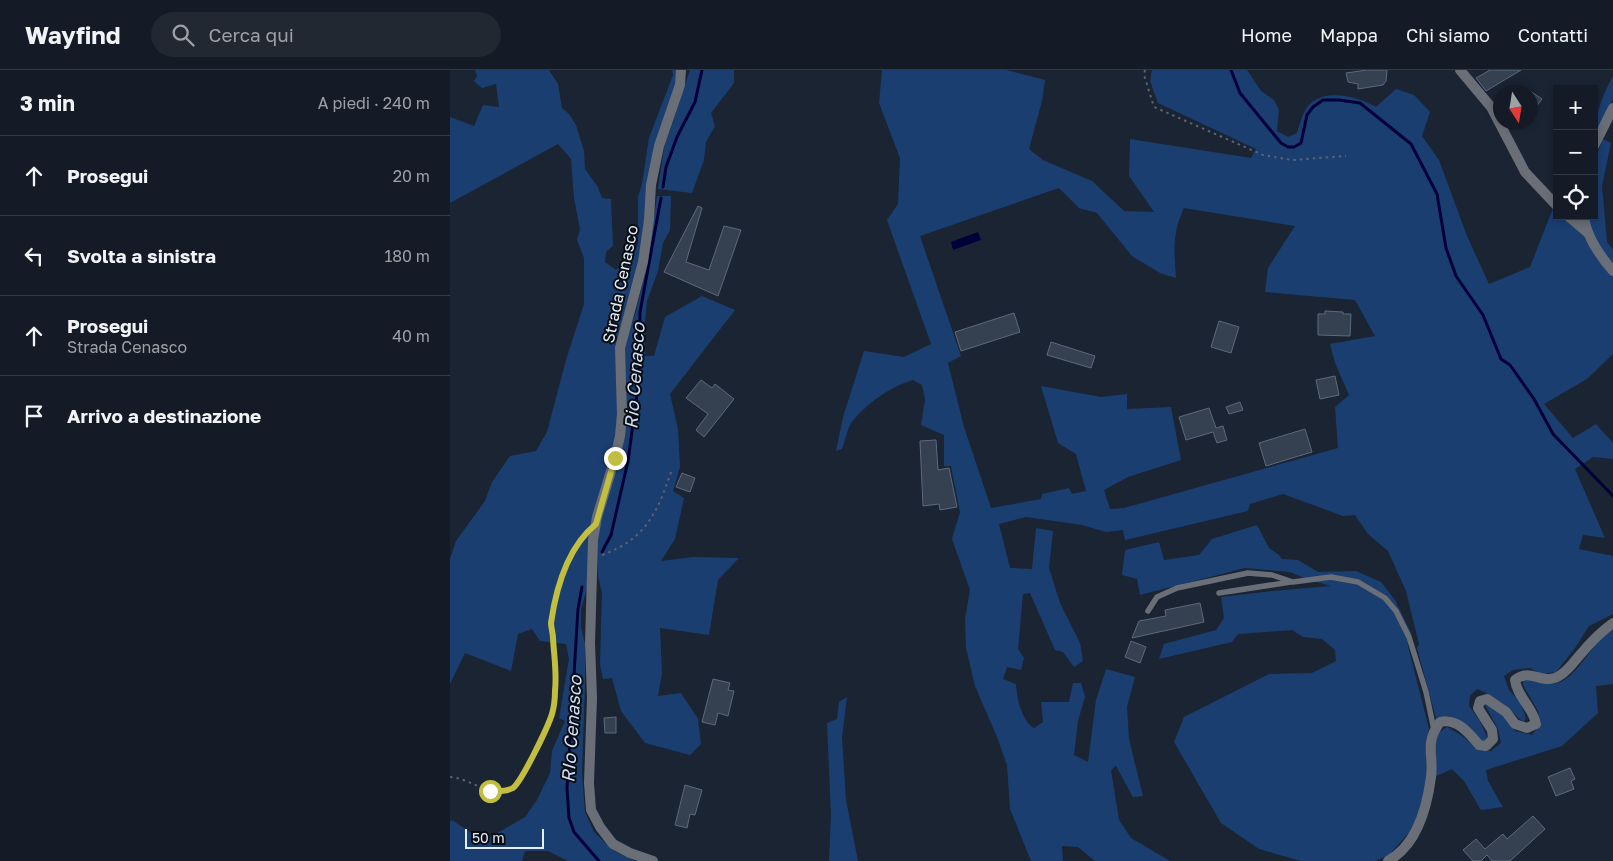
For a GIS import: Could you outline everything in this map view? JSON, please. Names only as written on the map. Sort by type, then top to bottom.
[{"type":"street","name":"Strada Cenasco","points":[[653,861],[612,844],[591,810],[589,784],[592,698],[590,643],[593,558],[597,517],[620,436],[622,414],[620,348],[643,262],[651,185],[659,146],[680,85],[681,70]]},
{"type":"street","points":[[1460,70],[1491,107],[1525,172],[1553,202]]},
{"type":"street","points":[[1598,138],[1613,108]]},
{"type":"street","points":[[1573,220],[1589,234]]},
{"type":"street","points":[[1585,220],[1589,234],[1597,250],[1613,271]]},
{"type":"street","points":[[1388,861],[1401,850],[1416,832],[1426,805],[1431,776],[1430,740],[1440,722],[1448,720],[1458,725],[1469,733],[1478,745],[1486,746],[1493,739],[1492,730],[1478,708],[1480,701],[1487,699],[1506,712],[1515,724],[1527,728],[1536,724],[1534,716],[1516,688],[1515,680],[1521,675],[1530,675],[1541,680],[1558,677],[1567,670],[1597,636],[1613,623]]},
{"type":"lane","points":[[1148,611],[1157,597],[1177,588],[1248,572],[1272,574],[1293,582]]},
{"type":"lane","points":[[1219,593],[1331,577],[1358,582],[1386,598],[1396,611],[1409,637],[1426,692],[1434,730]]},
{"type":"path","points":[[1145,70],[1144,75],[1154,107],[1263,155],[1292,160],[1346,156]]},
{"type":"path","points":[[593,558],[614,550],[639,535],[660,505],[671,472]]},
{"type":"path","points":[[450,778],[464,780],[490,791],[500,792],[512,788],[520,779],[546,731],[552,713],[556,691],[556,669],[551,625],[557,590],[563,573],[584,536]]},
{"type":"shaded area","points":[[475,70],[549,70],[558,84],[562,108],[569,114],[576,125],[584,151],[585,169],[598,187],[602,198],[611,199],[613,246],[606,252],[605,262],[616,270],[628,260],[638,245],[638,197],[642,184],[649,138],[673,75],[672,70],[679,70],[644,221],[640,262],[617,346],[619,415],[611,457],[591,522],[588,586],[581,609],[581,628],[585,644],[582,772],[585,812],[594,832],[614,851],[635,861],[568,861],[548,851],[525,851],[522,861],[450,861],[450,822],[452,820],[485,840],[525,817],[537,800],[550,773],[552,751],[565,721],[559,718],[569,659],[566,644],[540,641],[532,629],[518,634],[511,671],[465,653],[450,684],[450,559],[456,541],[485,501],[492,482],[510,456],[536,451],[547,432],[566,360],[584,304],[584,258],[577,240],[580,229],[574,198],[571,159],[558,144],[450,203],[450,117],[474,126],[483,105],[499,107],[496,84],[482,88],[474,81],[477,76]]},
{"type":"shaded area","points":[[690,70],[734,70],[734,83],[711,113],[715,126],[706,142],[704,160],[692,193],[658,189],[664,148]]},
{"type":"shaded area","points":[[882,70],[1006,70],[1045,80],[1042,101],[1029,149],[1043,160],[1092,181],[1124,211],[1154,212],[1129,176],[1130,139],[1251,158],[1256,149],[1158,103],[1150,81],[1152,70],[1247,70],[1261,91],[1274,100],[1279,110],[1277,131],[1288,137],[1297,133],[1305,110],[1317,99],[1334,95],[1352,97],[1376,107],[1396,89],[1414,95],[1430,112],[1422,136],[1439,160],[1467,236],[1489,284],[1530,267],[1553,208],[1553,220],[1598,220],[1598,152],[1603,139],[1611,143],[1602,186],[1607,242],[1613,250],[1613,354],[1587,379],[1544,404],[1573,438],[1596,424],[1613,443],[1613,459],[1593,457],[1575,469],[1605,538],[1583,535],[1579,549],[1613,556],[1613,614],[1589,626],[1556,672],[1541,674],[1530,668],[1513,670],[1504,676],[1509,690],[1520,702],[1526,718],[1524,722],[1500,702],[1477,689],[1470,696],[1469,706],[1480,721],[1487,737],[1484,741],[1475,736],[1454,718],[1448,716],[1436,718],[1417,648],[1419,644],[1406,591],[1388,551],[1368,534],[1355,515],[1343,516],[1283,494],[1250,504],[1248,511],[1125,540],[1123,530],[1106,532],[1082,525],[1026,517],[999,524],[1010,568],[1032,569],[1036,528],[1053,531],[1049,568],[1060,603],[1080,643],[1083,661],[1074,667],[1063,652],[1055,650],[1030,593],[1023,594],[1018,649],[1024,658],[1021,670],[1007,667],[1003,679],[1016,684],[1023,714],[1034,728],[1043,722],[1041,702],[1069,702],[1073,683],[1081,683],[1085,697],[1078,721],[1074,755],[1088,762],[1096,700],[1106,669],[1135,677],[1127,707],[1129,739],[1143,796],[1133,797],[1116,766],[1111,770],[1119,820],[1131,838],[1170,861],[1095,861],[1078,847],[1062,846],[1063,861],[1031,861],[1010,809],[1007,765],[975,686],[966,648],[965,619],[970,590],[952,539],[960,512],[951,466],[944,466],[944,435],[921,425],[925,400],[922,385],[913,380],[904,383],[872,402],[852,422],[842,449],[836,451],[843,417],[864,351],[904,357],[931,344],[887,220],[898,204],[900,158],[879,103]],"holes":[[[1059,188],[1079,208],[1097,213],[1132,256],[1160,273],[1176,278],[1174,250],[1177,226],[1184,208],[1295,226],[1268,268],[1265,292],[1355,300],[1375,336],[1330,344],[1335,363],[1349,395],[1335,407],[1338,448],[1124,508],[1110,509],[1104,490],[1128,477],[1181,460],[1171,407],[1127,409],[1127,394],[1101,397],[1041,386],[1058,443],[1076,454],[1086,491],[1072,494],[1069,488],[1042,494],[1041,499],[991,508],[964,427],[948,363],[961,356],[920,236]]]},
{"type":"shaded area","points":[[1613,76],[1613,99],[1598,129],[1598,113]]},
{"type":"shaded area","points":[[657,196],[671,196],[670,230],[663,243],[658,271],[647,301],[645,356],[654,356],[665,317],[702,296],[735,310],[670,394],[678,429],[680,467],[673,491],[684,498],[675,539],[661,561],[693,557],[739,558],[718,580],[709,635],[660,628],[662,673],[658,696],[681,693],[698,719],[701,744],[690,755],[645,743],[621,711],[612,678],[603,679],[600,664],[602,593],[598,576],[597,547],[601,519],[619,462],[624,438],[624,348],[636,311],[648,261]]},
{"type":"shaded area","points":[[978,232],[981,240],[953,250],[951,242]]},
{"type":"shaded area","points":[[1257,525],[1269,548],[1282,559],[1298,560],[1318,572],[1356,571],[1381,582],[1395,600],[1412,635],[1407,636],[1408,646],[1429,729],[1426,741],[1427,775],[1422,804],[1413,828],[1389,855],[1375,861],[1301,861],[1259,849],[1221,823],[1174,742],[1184,717],[1269,674],[1312,673],[1336,661],[1335,650],[1322,639],[1303,637],[1292,630],[1238,634],[1232,642],[1159,659],[1164,644],[1216,630],[1224,618],[1221,597],[1331,586],[1290,572],[1245,568],[1140,595],[1137,579],[1122,575],[1125,550],[1159,542],[1164,560],[1199,555],[1212,539]]},
{"type":"shaded area","points":[[1613,629],[1613,684],[1596,686],[1598,713],[1562,746],[1486,770],[1488,781],[1503,807],[1481,810],[1464,781],[1452,769],[1434,777],[1434,743],[1438,733],[1447,727],[1461,735],[1477,749],[1491,751],[1501,743],[1498,729],[1485,705],[1487,704],[1502,715],[1515,731],[1532,735],[1541,723],[1538,711],[1523,685],[1523,679],[1544,683],[1563,681],[1575,671],[1600,639]]},
{"type":"shaded area","points":[[847,697],[842,737],[846,800],[858,861],[829,861],[831,815],[827,723],[837,719],[839,702]]},
{"type":"building","points":[[1387,70],[1386,81],[1383,85],[1358,89],[1358,84],[1348,82],[1346,73]]},
{"type":"building","points":[[1490,70],[1521,70],[1493,85],[1486,91],[1476,78]]},
{"type":"building","points":[[1538,96],[1542,99],[1538,104]]},
{"type":"building","points":[[698,206],[702,208],[686,262],[709,270],[724,226],[741,230],[718,296],[664,272]]},
{"type":"building","points":[[1325,311],[1351,314],[1350,336],[1318,335],[1318,314],[1325,314]]},
{"type":"building","points":[[1014,313],[1020,332],[961,351],[955,332]]},
{"type":"building","points":[[1219,321],[1239,327],[1231,353],[1211,347]]},
{"type":"building","points":[[1051,342],[1095,356],[1091,368],[1047,355]]},
{"type":"building","points":[[1335,376],[1339,395],[1320,399],[1316,380]]},
{"type":"building","points":[[701,380],[712,388],[715,384],[734,399],[704,437],[696,430],[708,414],[686,398]]},
{"type":"building","points":[[1240,402],[1243,410],[1229,414],[1226,407]]},
{"type":"building","points":[[1209,408],[1216,428],[1223,426],[1227,440],[1217,443],[1213,432],[1186,440],[1179,417]]},
{"type":"building","points":[[1305,429],[1312,452],[1266,466],[1259,443]]},
{"type":"building","points":[[936,440],[938,470],[949,468],[957,507],[940,510],[939,504],[923,506],[920,441]]},
{"type":"building","points":[[682,473],[695,478],[690,492],[676,487]]},
{"type":"building","points":[[1200,603],[1204,622],[1132,638],[1139,621],[1166,616],[1165,610]]},
{"type":"building","points":[[1131,641],[1146,647],[1140,663],[1125,657]]},
{"type":"building","points":[[713,679],[730,683],[728,690],[734,691],[728,716],[718,713],[715,725],[702,722]]},
{"type":"building","points":[[616,717],[616,733],[605,733],[604,718]]},
{"type":"building","points":[[1570,768],[1575,779],[1571,781],[1574,789],[1556,796],[1548,777]]},
{"type":"building","points":[[685,785],[702,790],[695,815],[690,814],[687,828],[675,825]]},
{"type":"building","points":[[1533,816],[1545,829],[1510,861],[1492,861],[1487,855],[1481,861],[1473,861],[1463,850],[1476,839],[1485,849],[1503,834],[1507,839]]},
{"type":"waterway","name":"Rio Cenasco","points":[[663,187],[666,167],[677,137],[695,102],[702,70]]},
{"type":"waterway","points":[[1231,70],[1240,93],[1281,143],[1288,147],[1294,147],[1301,143],[1307,115],[1313,107],[1323,100],[1360,103],[1411,144],[1437,194],[1446,248],[1456,276],[1483,315],[1501,359],[1510,365],[1534,399],[1553,434],[1613,496]]},
{"type":"waterway","name":"Rio Cenasco","points":[[602,552],[611,535],[628,461],[639,379],[640,312],[661,198]]},
{"type":"waterway","name":"RIo Cenasco","points":[[582,587],[578,609],[567,788],[569,818],[574,832],[599,861]]},
{"type":"route","points":[[490,791],[500,792],[517,784],[546,731],[556,691],[556,669],[551,625],[557,590],[563,573],[580,541],[587,531],[596,524],[615,458]]}]
